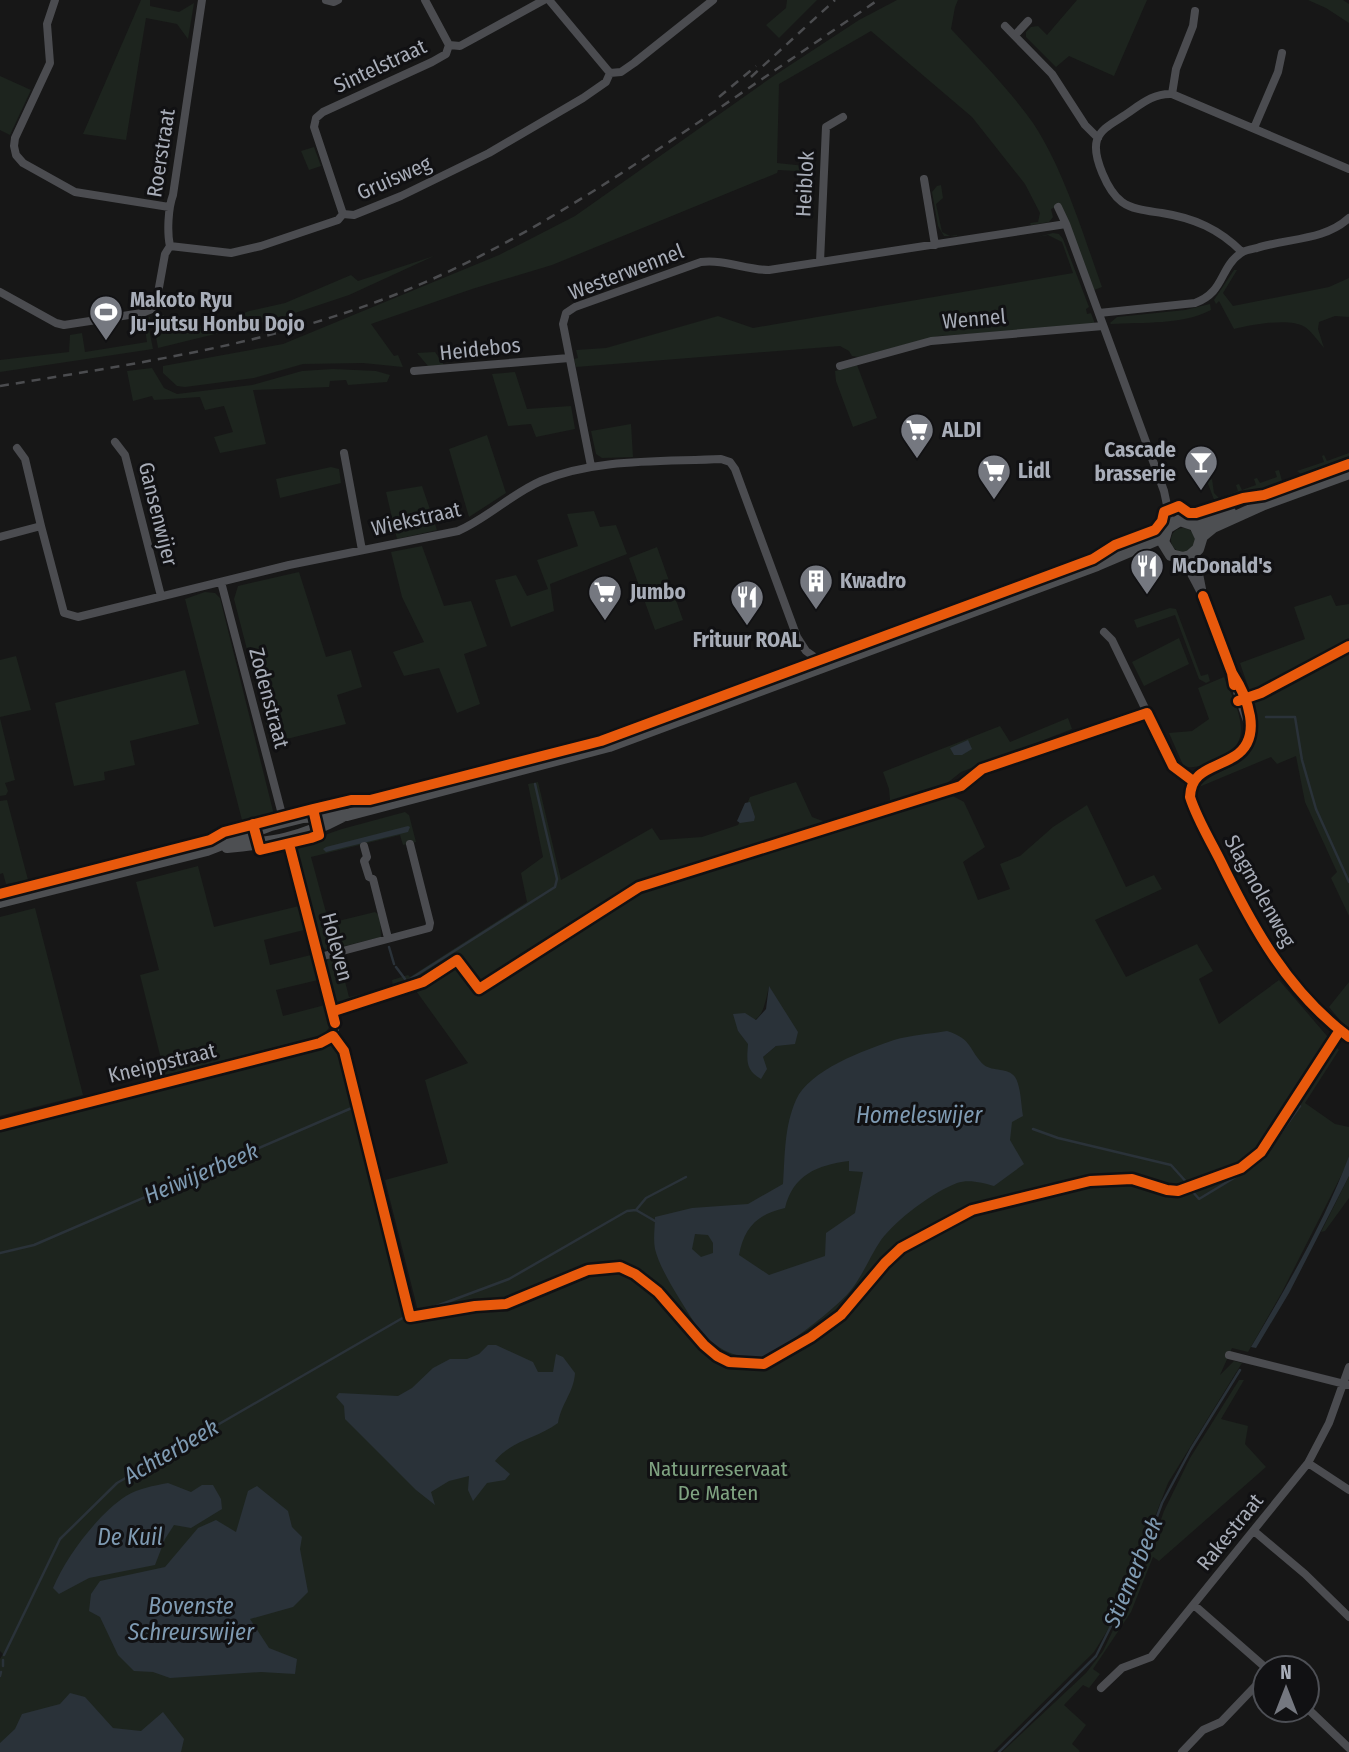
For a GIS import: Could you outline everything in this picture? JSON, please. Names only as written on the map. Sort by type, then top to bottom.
[{"type":"main road","points":[[1097,565],[1146,551],[1167,550],[1177,557],[1189,555],[1206,532],[1219,524],[1349,473]]},
{"type":"main road","points":[[207,850],[269,844],[289,839],[307,834],[347,815],[609,746],[1097,565],[1163,537],[1175,522],[1195,525],[1230,512],[1265,504]]},
{"type":"main road","points":[[1195,525],[1201,538]]},
{"type":"main road","points":[[1163,537],[1167,550]]},
{"type":"main road","points":[[0,902],[207,850],[303,817],[347,815]]},
{"type":"main road","points":[[284,822],[291,823],[294,828],[294,835],[289,839]]},
{"type":"street","points":[[55,0],[47,24],[50,63],[15,138],[13,146],[16,155],[23,163],[75,192],[169,207]]},
{"type":"street","name":"Roerstraat","points":[[0,292],[64,325],[142,313],[152,309],[158,300],[165,254],[170,247],[169,207],[202,0]]},
{"type":"street","points":[[326,0],[338,0]]},
{"type":"street","points":[[425,0],[449,45]]},
{"type":"street","points":[[546,0],[610,73]]},
{"type":"street","name":"Sintelstraat","points":[[343,214],[314,127],[316,118],[323,112],[432,62],[446,54],[449,45],[460,46],[546,0]]},
{"type":"street","name":"Gruisweg","points":[[170,247],[231,253],[325,225],[338,220],[343,214],[354,215],[401,195],[489,153],[591,93],[606,82],[610,73],[621,72],[634,63],[713,0]]},
{"type":"street","points":[[1172,93],[1175,69],[1193,26],[1195,10]]},
{"type":"street","points":[[1016,34],[1028,21]]},
{"type":"street","points":[[1005,26],[1016,34],[1052,74],[1085,125],[1097,138]]},
{"type":"street","points":[[1254,128],[1278,72],[1282,53]]},
{"type":"street","points":[[1242,252],[1215,229],[1194,220],[1138,209],[1122,203],[1109,190],[1097,156],[1097,138],[1106,128],[1154,96],[1172,93],[1349,169]]},
{"type":"street","name":"Heiblok","points":[[820,262],[827,127],[843,117]]},
{"type":"street","points":[[924,179],[934,245]]},
{"type":"street","points":[[1058,207],[1175,522]]},
{"type":"street","points":[[1099,313],[1195,303],[1206,299],[1214,293],[1226,271],[1242,252],[1318,235],[1332,230],[1349,218]]},
{"type":"street","name":"Westerwennel","points":[[591,466],[564,324],[566,313],[575,307],[701,262],[721,262],[755,270],[769,270],[1066,224]]},
{"type":"street","name":"Wennel","points":[[840,366],[932,341],[1103,326]]},
{"type":"street","points":[[847,354],[850,363]]},
{"type":"street","name":"Heidebos","points":[[414,371],[569,358]]},
{"type":"street","name":"Gansenwijer","points":[[115,443],[125,454],[160,596]]},
{"type":"street","points":[[0,537],[41,526],[25,459],[17,448]]},
{"type":"street","points":[[344,453],[362,550]]},
{"type":"street","name":"Wiekstraat","points":[[41,526],[64,613],[78,617],[362,550],[458,531],[543,480],[591,466],[721,459],[735,469],[797,637],[806,651],[813,656]]},
{"type":"street","points":[[1104,632],[1112,640],[1177,771],[1193,781],[1209,769],[1237,756],[1247,745],[1251,732],[1250,714],[1232,673],[1189,555]]},
{"type":"street","points":[[1189,555],[1203,596]]},
{"type":"street","name":"Zodenstraat","points":[[221,582],[284,822]]},
{"type":"street","points":[[961,786],[982,769],[1147,713]]},
{"type":"street","name":"Slagmolenweg","points":[[1193,781],[1190,797],[1193,806],[1262,941],[1300,991],[1349,1037]]},
{"type":"street","name":"Holeven","points":[[289,839],[334,1014],[336,1026],[332,1036],[344,1051],[377,1184]]},
{"type":"street","points":[[320,957],[429,928],[410,845]]},
{"type":"street","points":[[364,846],[366,869],[369,877],[373,879],[388,939]]},
{"type":"street","name":"Kneippstraat","points":[[0,1125],[320,1043],[332,1036]]},
{"type":"street","points":[[1229,1354],[1346,1383]]},
{"type":"street","name":"Rakestraat","points":[[1101,1688],[1122,1668],[1151,1657],[1308,1463],[1329,1423],[1346,1383],[1349,1367]]},
{"type":"street","points":[[1308,1463],[1349,1490]]},
{"type":"street","points":[[1254,1531],[1306,1574],[1349,1617]]},
{"type":"street","points":[[1194,1605],[1251,1655]]},
{"type":"street","points":[[1182,1752],[1203,1730],[1221,1722],[1251,1691]]},
{"type":"street","points":[[1321,1721],[1349,1748]]},
{"type":"green space","points":[[141,0],[150,0],[150,6],[179,12],[194,3],[188,39],[177,24],[146,18],[126,140],[83,134]]},
{"type":"green space","points":[[787,0],[817,0],[779,38],[766,25],[786,8]]},
{"type":"green space","points":[[897,0],[958,0],[951,29],[1014,98],[1044,141],[1072,203],[1102,287],[1094,290],[1060,205],[1051,209],[1053,217],[1049,222],[1031,225],[1030,223],[1038,222],[1040,213],[1025,184],[972,117],[871,31],[779,84],[777,163],[815,167],[815,172],[778,170],[777,173],[552,265],[371,324],[394,356],[398,355],[403,367],[363,363],[303,364],[254,378],[185,387],[177,386],[163,373],[163,366],[283,344],[499,255],[575,216],[772,77],[859,20]]},
{"type":"green space","points":[[1077,0],[1147,0],[1114,76],[1069,56],[1056,67],[1026,37],[1026,32],[1031,27],[1038,26],[1047,35]]},
{"type":"green space","points":[[1308,0],[1343,0],[1349,4],[1349,23],[1326,8]]},
{"type":"green space","points":[[0,76],[31,90],[10,135],[0,130]]},
{"type":"green space","points":[[314,147],[321,166],[309,170],[301,151]]},
{"type":"green space","points":[[941,185],[943,198],[936,204],[942,232],[950,236],[944,236],[938,226],[932,192]]},
{"type":"green space","points":[[1053,233],[1059,234],[1063,239],[1089,307],[1086,309],[1087,314],[1091,313],[1095,324],[1084,327],[938,336],[858,357],[852,356],[840,346],[576,367],[576,350],[606,348],[718,316],[753,328],[1073,273],[1062,242],[1048,235],[1038,237]]},
{"type":"green space","points":[[434,256],[349,295],[277,319],[158,348],[155,331],[157,316],[164,315],[162,331],[223,322],[249,311],[285,303],[351,275],[358,281]]},
{"type":"green space","points":[[1234,270],[1237,270],[1223,293],[1233,306],[1329,287],[1349,278],[1349,317],[1335,316],[1319,322],[1318,329],[1324,348],[1308,329],[1298,324],[1270,323],[1234,329],[1219,301],[1216,304],[1214,300]]},
{"type":"green space","points":[[1210,304],[1211,310],[1188,318],[1162,322],[1110,323],[1117,317],[1185,310]]},
{"type":"green space","points":[[150,317],[149,329],[153,349],[0,372],[0,360],[69,352],[70,335],[82,333],[85,352],[147,342],[145,329],[138,327],[137,320]]},
{"type":"green space","points":[[435,352],[444,365],[428,366],[417,353]]},
{"type":"green space","points":[[857,365],[877,418],[853,427],[836,381],[835,371]]},
{"type":"green space","points":[[152,368],[164,388],[177,394],[252,385],[302,371],[333,369],[376,371],[390,375],[387,382],[348,385],[346,380],[330,381],[329,387],[253,390],[266,444],[220,453],[214,437],[233,432],[224,406],[205,410],[200,397],[154,400],[152,396],[133,401],[127,371]]},
{"type":"green space","points":[[515,372],[527,409],[571,406],[575,429],[536,437],[531,424],[508,426],[492,374]]},
{"type":"green space","points":[[631,424],[633,457],[602,458],[596,454],[591,431]]},
{"type":"green space","points":[[487,435],[506,493],[469,517],[449,449]]},
{"type":"green space","points":[[1349,453],[1349,456],[1301,474],[1297,471],[1324,462],[1324,455],[1327,461]]},
{"type":"green space","points":[[331,467],[339,469],[341,483],[280,498],[276,479]]},
{"type":"green space","points":[[1279,470],[1282,481],[1250,495],[1216,505],[1207,481],[1212,479],[1214,493],[1219,498],[1238,491],[1236,485],[1239,484],[1242,490],[1256,485],[1254,479],[1257,478],[1260,483],[1277,477],[1275,471]]},
{"type":"green space","points":[[422,486],[437,530],[397,539],[386,492]]},
{"type":"green space","points":[[594,511],[600,527],[616,525],[627,554],[550,584],[554,611],[511,627],[495,580],[516,575],[527,596],[548,589],[537,560],[578,546],[567,514]]},
{"type":"green space","points":[[1183,528],[1194,535],[1195,540],[1188,551],[1183,552],[1172,545],[1171,540],[1178,529]]},
{"type":"green space","points":[[422,546],[444,606],[471,601],[487,646],[464,654],[480,704],[457,713],[439,668],[404,676],[393,652],[424,642],[402,597],[391,552]]},
{"type":"green space","points":[[657,547],[683,620],[655,630],[629,558]]},
{"type":"green space","points":[[299,572],[326,657],[351,650],[362,687],[337,695],[346,724],[271,743],[234,599],[238,586]]},
{"type":"green space","points":[[205,592],[215,593],[220,598],[274,815],[243,824],[185,599]]},
{"type":"green space","points":[[1331,595],[1336,606],[1349,604],[1349,916],[1331,878],[1337,872],[1305,802],[1296,756],[1277,764],[1271,757],[1199,787],[1212,776],[1237,764],[1248,755],[1255,743],[1256,717],[1240,663],[1305,639],[1294,607]]},
{"type":"green space","points":[[1170,608],[1176,609],[1201,676],[1208,674],[1210,681],[1206,683],[1199,679],[1175,615],[1137,628],[1134,620]]},
{"type":"green space","points":[[1179,638],[1189,664],[1144,686],[1132,662]]},
{"type":"green space","points":[[16,656],[31,710],[0,717],[0,660]]},
{"type":"green space","points":[[185,670],[199,724],[130,741],[135,765],[104,772],[105,780],[74,786],[55,703]]},
{"type":"green space","points":[[1224,677],[1239,714],[1241,733],[1238,742],[1231,751],[1199,766],[1183,765],[1169,733],[1192,731],[1209,719],[1198,688]]},
{"type":"green space","points":[[0,718],[15,780],[5,783],[8,791],[6,795],[0,796]]},
{"type":"green space","name":"Natuurreservaat De Maten","points":[[1068,718],[1072,729],[961,772],[946,784],[951,795],[964,802],[985,847],[963,862],[978,900],[1010,889],[1000,864],[1020,856],[1053,827],[1087,805],[1126,887],[1154,875],[1162,889],[1095,920],[1126,977],[1197,944],[1213,971],[1199,979],[1219,1024],[1279,980],[1339,1050],[1305,1103],[1335,1124],[1349,1127],[1349,1156],[1345,1168],[1281,1294],[1248,1352],[1232,1348],[1220,1375],[1234,1361],[1242,1363],[1168,1483],[1117,1615],[1094,1652],[993,1752],[0,1752],[0,1659],[3,1654],[0,1651],[0,1132],[338,1044],[404,1314],[418,1311],[385,1180],[448,1163],[425,1080],[468,1063],[414,988],[339,1012],[326,965],[328,958],[336,955],[339,958],[349,997],[393,986],[392,980],[408,975],[410,977],[527,902],[521,873],[543,857],[528,784],[538,782],[561,880],[652,828],[660,840],[702,837],[738,825],[750,797],[796,782],[812,817],[828,823],[890,800],[883,772],[1000,726],[1010,742]],"holes":[[[769,987],[782,1008],[776,1046],[763,1057],[738,1031],[761,1014]]]},
{"type":"green space","points":[[7,800],[28,880],[6,884],[3,873],[0,874],[0,801]]},
{"type":"green space","points":[[405,812],[409,815],[416,842],[403,845],[400,835],[311,857],[334,942],[333,947],[326,950],[320,944],[296,845]]},
{"type":"green space","points":[[198,866],[214,927],[299,906],[304,930],[264,940],[270,965],[311,955],[318,980],[276,990],[283,1016],[325,1005],[330,1026],[324,1035],[165,1075],[140,975],[159,970],[136,882]]},
{"type":"green space","points":[[35,908],[83,1095],[0,1116],[0,917]]},
{"type":"green space","points":[[375,912],[380,916],[381,937],[345,946],[340,944],[334,922]]},
{"type":"green space","points":[[1349,982],[1349,1031],[1329,1007]]},
{"type":"green space","points":[[1349,1176],[1349,1198],[1325,1231],[1321,1232]]},
{"type":"green space","points":[[1239,1380],[1244,1380],[1221,1419],[1248,1426],[1245,1444],[1266,1467],[1159,1561],[1153,1557],[1131,1612],[1093,1669],[1100,1674],[1089,1688],[1083,1685],[1064,1705],[1086,1725],[1072,1744],[1080,1751],[1002,1752],[1086,1673],[1103,1651],[1148,1557],[1164,1511],[1190,1458]]},
{"type":"water","points":[[968,740],[972,749],[962,755],[954,755],[950,748]]},
{"type":"water","points":[[750,802],[754,821],[740,823],[737,821],[745,803]]},
{"type":"water","points":[[408,826],[408,832],[326,852],[323,849],[326,847]]},
{"type":"water","points":[[769,986],[798,1032],[795,1044],[776,1046],[763,1057],[767,1069],[761,1079],[750,1068],[747,1060],[748,1044],[738,1031],[733,1014],[745,1013],[756,1020],[766,1009]]},
{"type":"water","name":"Homeleswijer","points":[[947,1031],[962,1038],[984,1065],[1008,1072],[1015,1077],[1020,1090],[1023,1116],[1012,1122],[1010,1140],[1024,1164],[994,1186],[971,1181],[957,1183],[916,1207],[881,1240],[851,1290],[821,1318],[778,1349],[757,1358],[747,1357],[728,1352],[712,1342],[698,1328],[661,1266],[654,1245],[655,1217],[692,1208],[748,1204],[783,1184],[792,1110],[803,1089],[813,1079],[854,1055],[882,1044]],"holes":[[[849,1161],[849,1171],[863,1172],[855,1213],[826,1233],[825,1256],[769,1275],[739,1255],[748,1230],[759,1218],[785,1208],[800,1180],[827,1165]],[[695,1234],[708,1235],[713,1243],[713,1253],[701,1257],[692,1249]]]},
{"type":"water","points":[[1349,1156],[1349,1176],[1289,1293],[1256,1348],[1251,1347],[1316,1230]]},
{"type":"water","points":[[488,1345],[496,1345],[533,1362],[538,1372],[553,1372],[556,1354],[563,1357],[575,1373],[572,1386],[558,1423],[509,1448],[495,1461],[510,1474],[505,1480],[487,1483],[473,1501],[468,1490],[469,1476],[449,1481],[431,1492],[435,1505],[416,1490],[345,1419],[344,1406],[336,1397],[339,1393],[398,1396],[412,1388],[433,1368],[450,1359],[467,1359],[479,1354]]},
{"type":"water","name":"De Kuil","points":[[168,1483],[191,1492],[202,1485],[213,1485],[221,1499],[222,1509],[191,1528],[174,1525],[165,1539],[155,1565],[89,1578],[59,1594],[53,1588],[74,1550],[115,1504],[131,1493]]},
{"type":"water","name":"Bovenste Schreurswijer","points":[[257,1486],[288,1511],[292,1527],[302,1537],[300,1549],[308,1592],[293,1607],[250,1619],[269,1648],[297,1659],[295,1674],[261,1672],[170,1678],[153,1672],[134,1671],[118,1655],[100,1617],[89,1611],[91,1594],[100,1581],[165,1567],[198,1528],[216,1520],[236,1532],[248,1491]]},
{"type":"water","points":[[70,1693],[85,1697],[113,1728],[141,1731],[163,1712],[184,1739],[181,1752],[0,1752],[0,1743],[15,1729],[22,1714],[60,1704]]},
{"type":"waterway","name":"Achterbeek","points":[[1266,717],[1295,717],[1302,760],[1316,809],[1349,882]]},
{"type":"waterway","name":"Heiwijerbeek","points":[[342,1002],[407,985],[407,981],[555,887],[557,879],[535,784]]},
{"type":"waterway","points":[[389,947],[394,964]]},
{"type":"waterway","points":[[396,967],[405,979]]},
{"type":"waterway","name":"Heiwijerbeek","points":[[0,1253],[34,1245],[354,1107],[341,1058]]},
{"type":"waterway","name":"Achterbeek","points":[[1193,1192],[1199,1199],[1252,1167],[1268,1151],[1300,1106]]},
{"type":"waterway","points":[[1033,1129],[1058,1138],[1171,1165],[1189,1185]]},
{"type":"waterway","points":[[636,1210],[646,1198],[686,1177]]},
{"type":"waterway","name":"Achterbeek","points":[[415,1314],[509,1279],[627,1211],[636,1210],[655,1221]]},
{"type":"waterway","name":"Achterbeek","points":[[4,1655],[60,1539],[117,1483],[406,1316]]},
{"type":"waterway","name":"Stiemerbeek","points":[[999,1752],[1096,1656],[1133,1582],[1162,1503],[1191,1449],[1240,1370]]},
{"type":"waterway","name":"Achterbeek","points":[[3,1660],[3,1666]]},
{"type":"waterway","name":"Achterbeek","points":[[0,1676],[1,1672]]},
{"type":"railway","points":[[751,77],[835,0]]},
{"type":"railway","points":[[0,386],[237,343],[330,318],[419,285],[502,244],[582,198],[878,0]]},
{"type":"railway","points":[[719,97],[756,66]]},
{"type":"cycle path","points":[[0,894],[210,840],[224,832],[313,809],[351,800],[370,800],[601,741],[1093,559],[1115,545],[1155,530],[1162,521],[1164,512],[1179,506],[1189,513],[1196,513],[1243,498],[1264,495],[1349,464]]},
{"type":"cycle path","points":[[1203,596],[1234,685]]},
{"type":"cycle path","points":[[1238,701],[1261,693],[1349,646]]},
{"type":"cycle path","points":[[1232,673],[1247,704],[1251,727],[1249,738],[1244,748],[1235,756],[1199,775],[1191,788],[1190,797],[1232,885],[1274,956],[1308,1000],[1349,1037]]},
{"type":"cycle path","points":[[334,1011],[423,982],[457,960],[479,989],[639,887],[961,786],[982,769],[1147,713],[1173,766],[1193,781]]},
{"type":"cycle path","points":[[253,824],[260,850],[311,838],[319,835],[313,809]]},
{"type":"cycle path","points":[[289,844],[335,1023]]},
{"type":"cycle path","points":[[333,1036],[344,1051],[410,1317],[475,1306],[506,1304],[588,1270],[620,1267],[635,1274],[658,1292],[704,1345],[717,1356],[729,1362],[764,1364],[811,1337],[841,1315],[901,1248],[972,1210],[1090,1181],[1132,1179],[1178,1191],[1241,1168],[1261,1152],[1340,1030]]},
{"type":"cycle path","points":[[0,1125],[320,1043],[333,1036]]},
{"type":"place","name":"Makoto Ryu Ju-jutsu Honbu Dojo","points":[[106,342]]},
{"type":"place","name":"ALDI","points":[[917,460]]},
{"type":"place","name":"Cascade brasserie","points":[[1201,492]]},
{"type":"place","name":"Lidl","points":[[994,501]]},
{"type":"place","name":"McDonald's","points":[[1147,596]]},
{"type":"place","name":"Kwadro","points":[[816,611]]},
{"type":"place","name":"Jumbo","points":[[605,622]]},
{"type":"place","name":"Frituur ROAL","points":[[747,627]]}]
